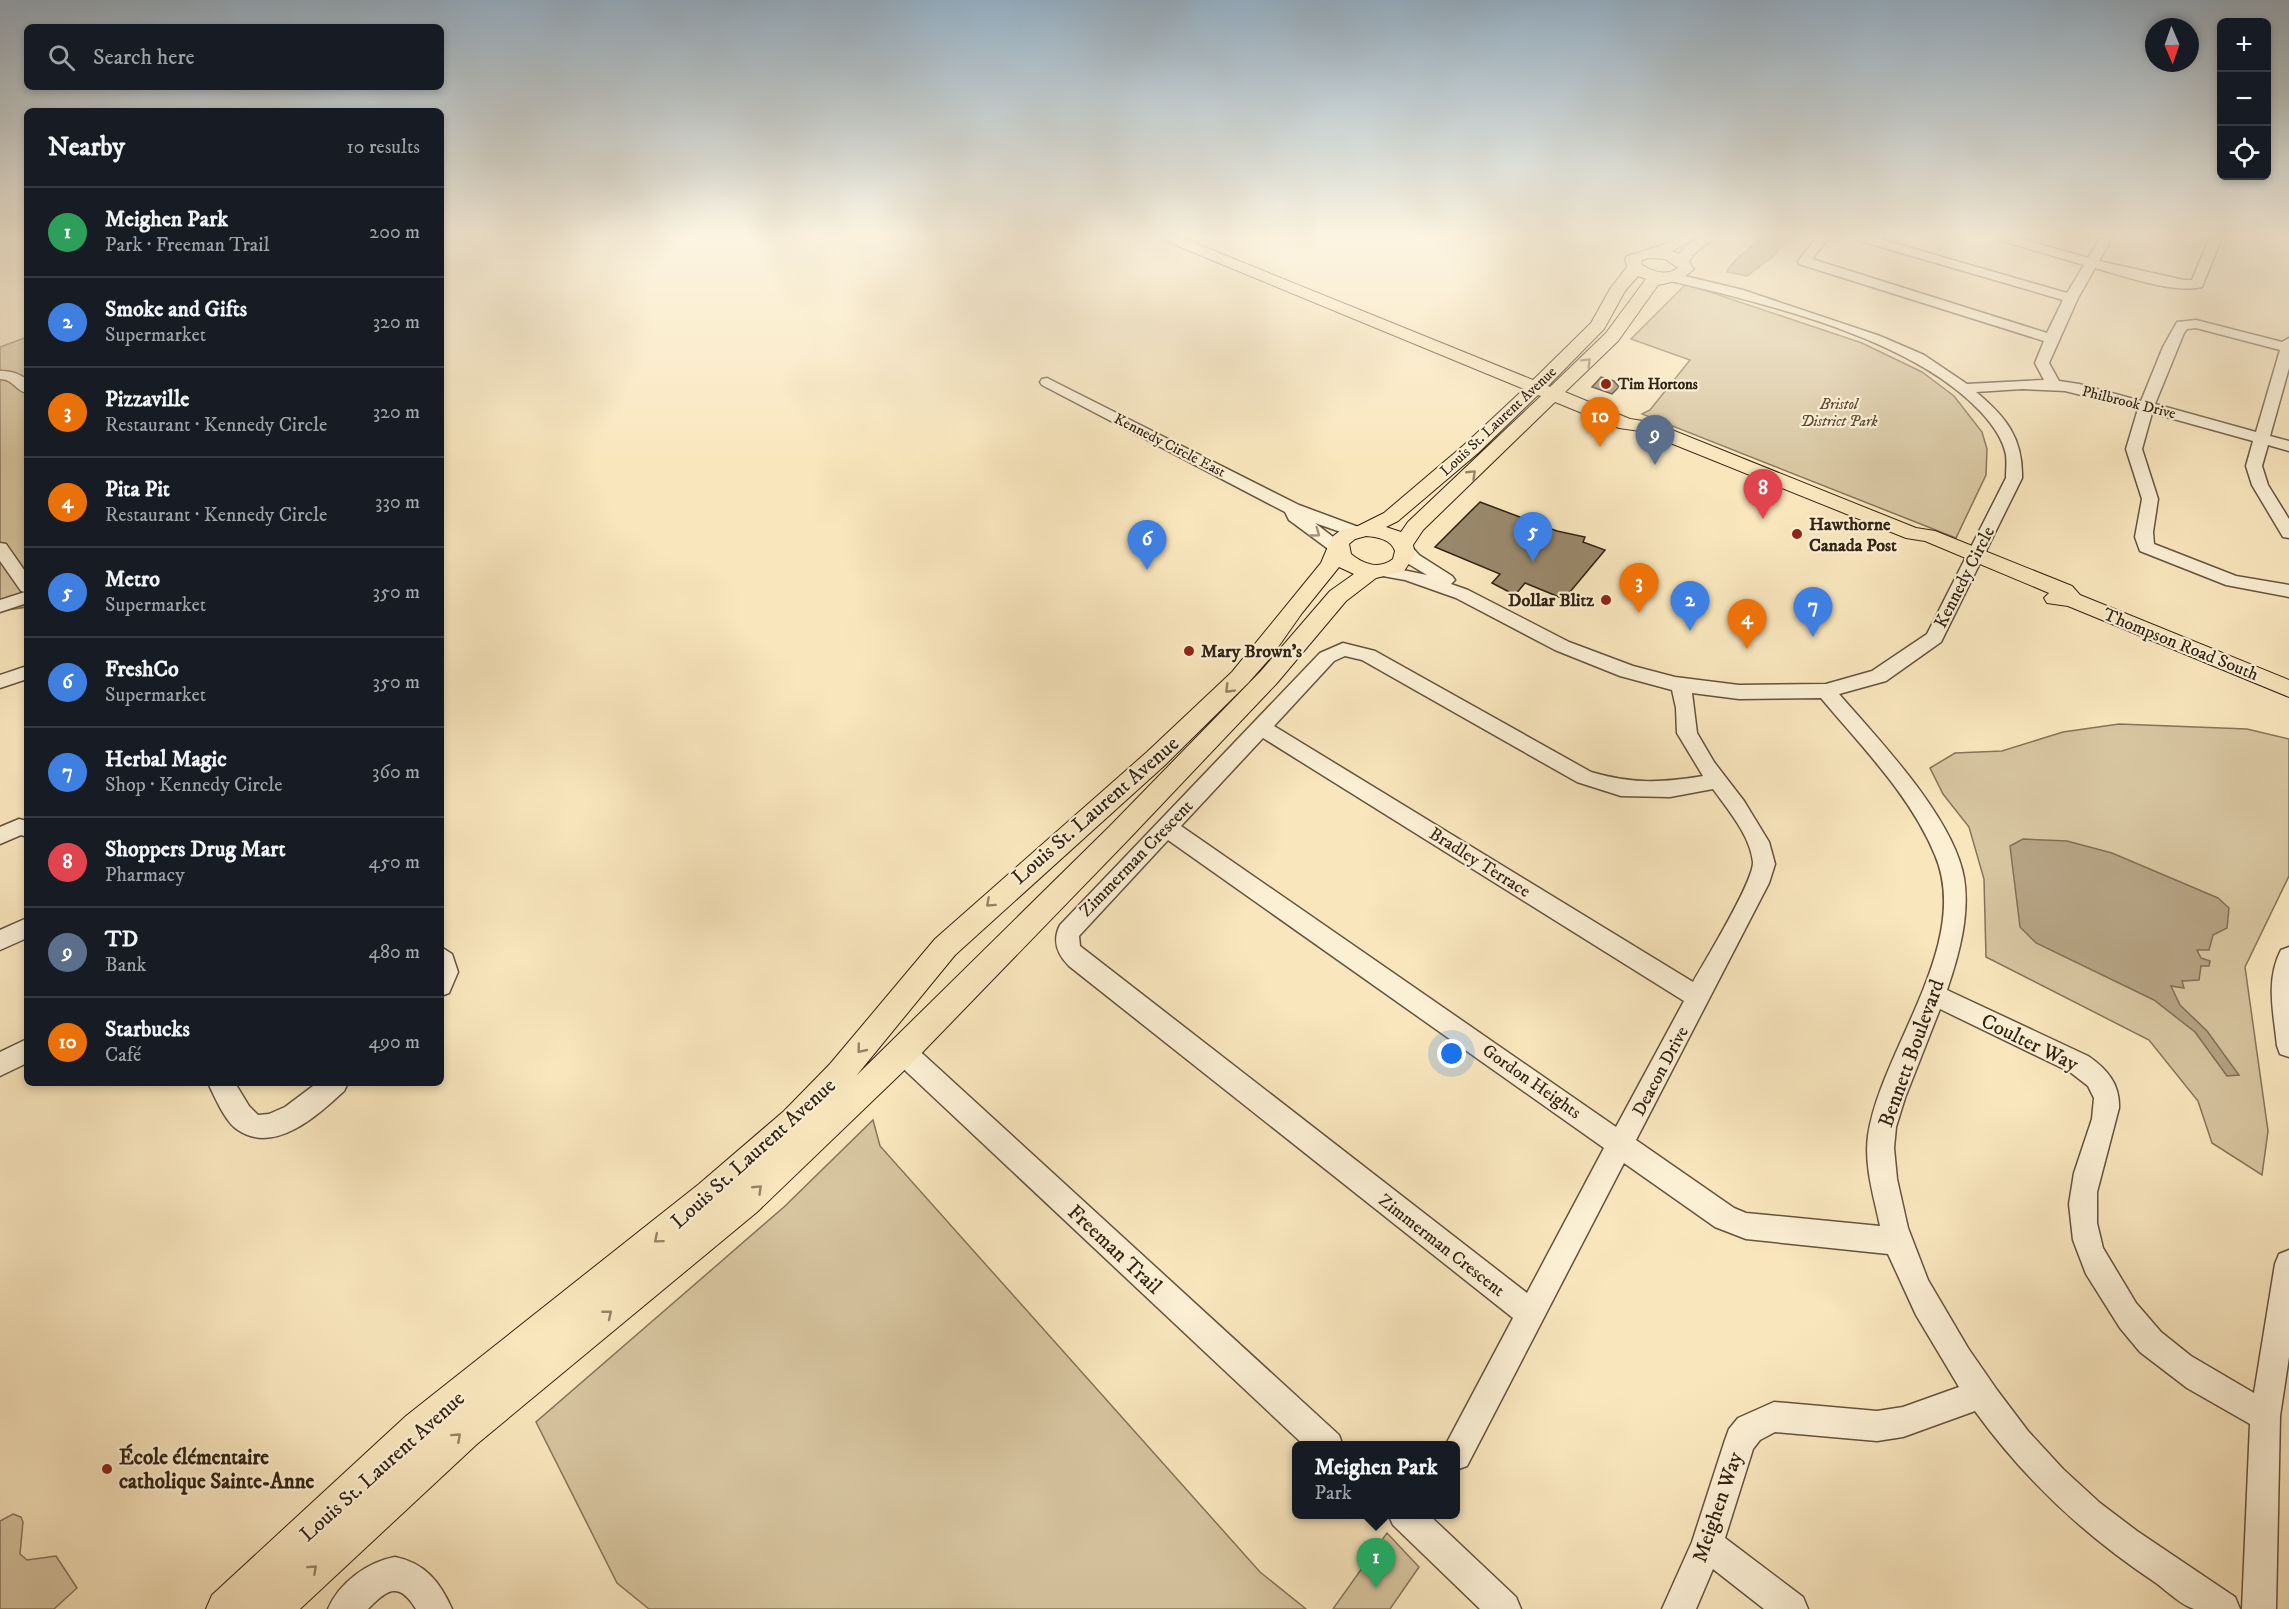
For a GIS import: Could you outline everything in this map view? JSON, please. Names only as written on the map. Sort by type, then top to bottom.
[{"type":"main road","name":"Thompson Road South","points":[[1359,312],[1549,387],[1631,416],[1643,426],[1913,534],[1924,545],[1973,559],[2056,599],[2072,600],[2289,689]]},
{"type":"main road","name":"Thompson Road South","points":[[1372,312],[1549,387]]},
{"type":"main road","name":"Louis St. Laurent Avenue","points":[[271,1609],[464,1431],[745,1201],[903,1052],[1269,677],[1338,596],[1377,572],[1401,564],[1405,558],[1404,548],[1415,526],[1549,387],[1598,325],[1605,312]]},
{"type":"main road","name":"Louis St. Laurent Avenue","points":[[226,1609],[416,1432],[728,1181],[798,1118],[841,1073],[912,983],[960,932],[1152,762],[1226,692],[1257,659],[1292,611],[1327,571],[1346,535],[1391,517],[1612,337],[1629,312]]},
{"type":"main road","points":[[1360,531],[1387,534],[1404,548]]},
{"type":"main road","points":[[1337,550],[1350,566],[1377,572]]},
{"type":"street","name":"Kennedy Circle","points":[[1377,572],[1408,575],[1462,594],[1562,646],[1627,671],[1681,685],[1739,692],[1826,691],[1879,676],[1934,638],[2014,478],[2014,456],[2007,436],[1990,413],[1965,388],[1924,359],[1897,346],[1797,312]]},
{"type":"street","points":[[1966,312],[2052,339]]},
{"type":"street","points":[[2054,385],[2042,363],[2064,312]]},
{"type":"street","points":[[2289,533],[2260,485],[2254,466],[2282,392],[2288,345],[2196,324],[2182,325],[2147,405],[2134,447],[2143,471],[2150,505],[2143,539],[2146,547],[2232,581],[2289,591]]},
{"type":"street","points":[[0,375],[8,374],[16,377],[24,386]]},
{"type":"street","name":"Kennedy Circle East","points":[[1047,382],[1293,509],[1360,531]]},
{"type":"street","name":"Philbrook Drive","points":[[1965,388],[2005,383],[2079,388],[2289,446]]},
{"type":"street","name":"Kennedy Circle East","points":[[1293,509],[1295,516],[1337,550]]},
{"type":"street","points":[[0,548],[24,583]]},
{"type":"street","name":"Kennedy Circle","points":[[1404,548],[1413,559],[1449,581],[1462,594]]},
{"type":"street","points":[[0,606],[24,598]]},
{"type":"street","name":"Zimmerman Crescent","points":[[1530,1313],[1070,952],[1066,941],[1075,923],[1166,826],[1327,657],[1343,649],[1368,655],[1584,777],[1621,788],[1670,789],[1718,781]]},
{"type":"street","points":[[0,682],[24,673]]},
{"type":"street","name":"Deacon Drive","points":[[1460,1446],[1699,998],[1758,883],[1764,864],[1758,842],[1687,734],[1686,708],[1681,685]]},
{"type":"street","name":"Bennett Boulevard","points":[[1826,691],[1918,806],[1945,853],[1953,878],[1952,929],[1935,995],[1894,1094],[1882,1130],[1881,1166],[1896,1241],[1913,1283],[1980,1394],[2027,1453],[2071,1498],[2135,1550],[2223,1609]]},
{"type":"street","name":"Bradley Terrace","points":[[1260,727],[1699,998]]},
{"type":"street","name":"Gordon Heights","points":[[1166,826],[1725,1218],[1746,1226],[1896,1241]]},
{"type":"street","points":[[0,836],[19,827],[24,828]]},
{"type":"street","points":[[0,941],[24,929]]},
{"type":"street","points":[[2289,957],[2283,994],[2289,1046]]},
{"type":"street","points":[[444,961],[446,978],[444,981]]},
{"type":"street","name":"Coulter Way","points":[[1935,995],[2079,1064],[2099,1081],[2106,1091],[2108,1104],[2082,1199],[2083,1223],[2090,1250],[2100,1271],[2138,1329],[2160,1349],[2188,1372],[2265,1416]]},
{"type":"street","points":[[0,1065],[24,1052]]},
{"type":"street","name":"Freeman Trail","points":[[903,1052],[1323,1441]]},
{"type":"street","points":[[223,1086],[246,1121],[261,1127],[294,1117],[331,1086]]},
{"type":"street","points":[[2259,1609],[2265,1416],[2289,1264]]},
{"type":"street","name":"Meighen Way","points":[[1679,1609],[1707,1544],[1740,1440],[1749,1429],[1774,1417],[1878,1426],[1903,1422],[1980,1394]]},
{"type":"street","points":[[1416,1519],[1504,1609]]},
{"type":"street","points":[[1707,1544],[1791,1609]]},
{"type":"street","points":[[345,1609],[374,1579],[387,1573],[403,1574],[417,1582],[435,1609]]},
{"type":"green space","name":"Bristol District Park","points":[[1658,312],[1770,312],[1862,343],[1922,372],[1954,396],[1982,432],[1987,449],[1986,475],[1956,538],[1642,414],[1650,410],[1690,360],[1631,339]]},
{"type":"green space","points":[[24,338],[24,607],[0,611],[0,347]]},
{"type":"green space","points":[[2119,724],[2247,729],[2289,739],[2289,876],[2245,967],[2268,1131],[2262,1175],[2212,1143],[2198,1101],[2149,1040],[1986,957],[1984,879],[1969,827],[1943,794],[1930,768],[1955,753],[2002,751],[2063,732]]},
{"type":"green space","points":[[873,1120],[880,1146],[1260,1572],[1306,1609],[649,1609],[617,1583],[536,1422],[784,1207]]},
{"type":"green space","points":[[13,1514],[21,1517],[23,1522],[20,1554],[27,1560],[56,1556],[77,1588],[54,1609],[0,1609],[0,1521]]},
{"type":"green space","points":[[1387,1533],[1419,1567],[1390,1609],[1333,1609]]},
{"type":"shaded area","points":[[2023,839],[2067,841],[2112,853],[2218,898],[2229,908],[2227,928],[2213,935],[2209,950],[2197,950],[2201,958],[2210,961],[2209,966],[2201,966],[2199,980],[2182,981],[2184,988],[2171,986],[2180,1005],[2207,1031],[2239,1075],[2227,1076],[2195,1032],[2154,1000],[2036,943],[2020,927],[2010,846]]},
{"type":"building","name":"Tim Hortons","points":[[1601,377],[1614,381],[1619,387],[1612,394],[1592,387]]},
{"type":"building","points":[[1480,502],[1557,531],[1585,537],[1583,542],[1605,550],[1564,599],[1525,583],[1515,595],[1492,583],[1500,574],[1435,547]]},
{"type":"place","name":"Tim Hortons","points":[[1606,384]]},
{"type":"place","name":"Starbucks","points":[[1600,447]]},
{"type":"place","name":"TD","points":[[1655,465]]},
{"type":"place","name":"Shoppers Drug Mart","points":[[1763,519]]},
{"type":"place","name":"Hawthorne Canada Post","points":[[1797,534]]},
{"type":"place","name":"Metro","points":[[1533,562]]},
{"type":"place","name":"FreshCo","points":[[1147,570]]},
{"type":"place","name":"Dollar Blitz","points":[[1606,600]]},
{"type":"place","name":"Pizzaville","points":[[1639,613]]},
{"type":"place","name":"Smoke and Gifts","points":[[1690,631]]},
{"type":"place","name":"Herbal Magic","points":[[1813,637]]},
{"type":"place","name":"Pita Pit","points":[[1747,649]]},
{"type":"place","name":"Mary Brown's","points":[[1189,651]]},
{"type":"place","name":"École élémentaire catholique Sainte-Anne","points":[[107,1469]]},
{"type":"place","name":"Meighen Park","points":[[1376,1588]]}]
